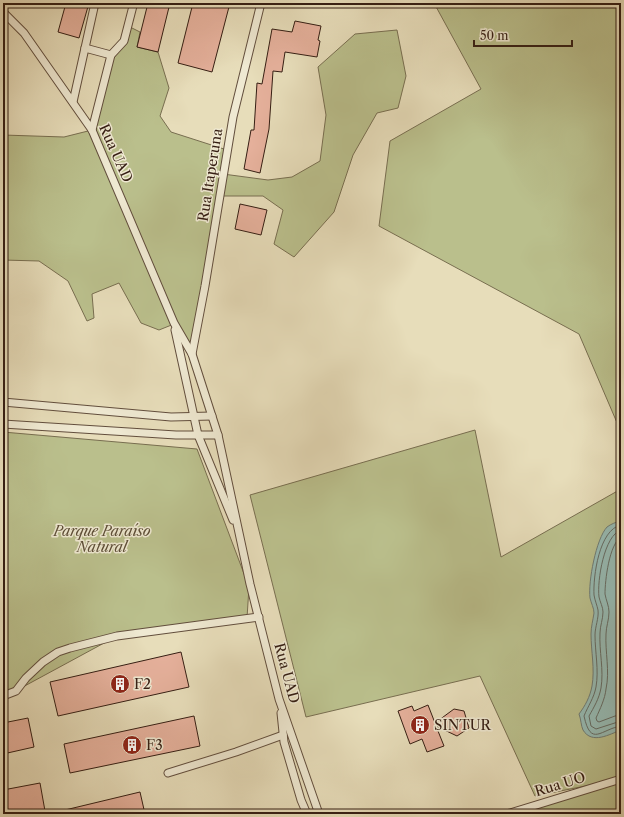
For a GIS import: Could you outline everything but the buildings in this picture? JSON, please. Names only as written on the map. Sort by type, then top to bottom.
[{"type":"lane","points":[[73,102],[94,3]]},
{"type":"lane","points":[[92,130],[111,55],[126,38],[134,6],[133,3]]},
{"type":"lane","name":"Rua Itaperuna","points":[[192,354],[205,286],[233,117],[261,3]]},
{"type":"lane","name":"Rua UAD","points":[[3,12],[24,33],[92,130],[174,324],[192,354],[218,435],[240,537],[280,699],[319,814]]},
{"type":"lane","points":[[85,48],[111,55]]},
{"type":"lane","name":"Rua UAD","points":[[174,324],[198,435],[240,537]]},
{"type":"lane","points":[[3,402],[172,416],[212,416]]},
{"type":"lane","points":[[3,424],[176,435],[218,435]]},
{"type":"lane","points":[[3,696],[16,691],[26,678],[43,662],[58,652],[70,648],[117,636],[259,617]]},
{"type":"lane","points":[[280,699],[284,742],[289,762],[307,814]]},
{"type":"lane","points":[[168,773],[236,752],[283,735]]},
{"type":"lane","name":"Rua UO","points":[[507,814],[621,779]]},
{"type":"green space","points":[[434,3],[621,3],[621,432],[579,334],[379,226],[390,141],[481,89]]},
{"type":"green space","points":[[128,26],[140,32],[137,47],[158,52],[169,88],[160,116],[171,132],[227,150],[223,174],[268,180],[292,177],[320,161],[326,115],[318,67],[355,34],[397,30],[406,76],[398,108],[377,113],[353,155],[334,212],[294,257],[274,244],[283,210],[263,196],[219,196],[192,354],[174,324],[159,330],[141,323],[119,283],[92,294],[94,318],[87,321],[68,281],[39,261],[3,260],[3,135],[64,137],[92,130],[111,55],[121,45]]},
{"type":"green space","points":[[475,430],[501,557],[621,489],[621,814],[507,814],[616,780],[535,796],[480,676],[306,717],[250,495]]},
{"type":"green space","name":"Parque Paraíso Natural","points":[[3,432],[197,449],[249,587],[247,618],[117,636],[8,695],[3,695]]},
{"type":"water","points":[[621,521],[621,730],[607,736],[596,738],[591,737],[583,730],[579,714],[589,698],[593,680],[591,634],[594,609],[590,598],[590,582],[596,551],[603,533],[607,527]]},
{"type":"place","name":"F2","points":[[120,684]]},
{"type":"place","name":"SINTUR","points":[[420,725]]},
{"type":"place","name":"F3","points":[[132,745]]}]
